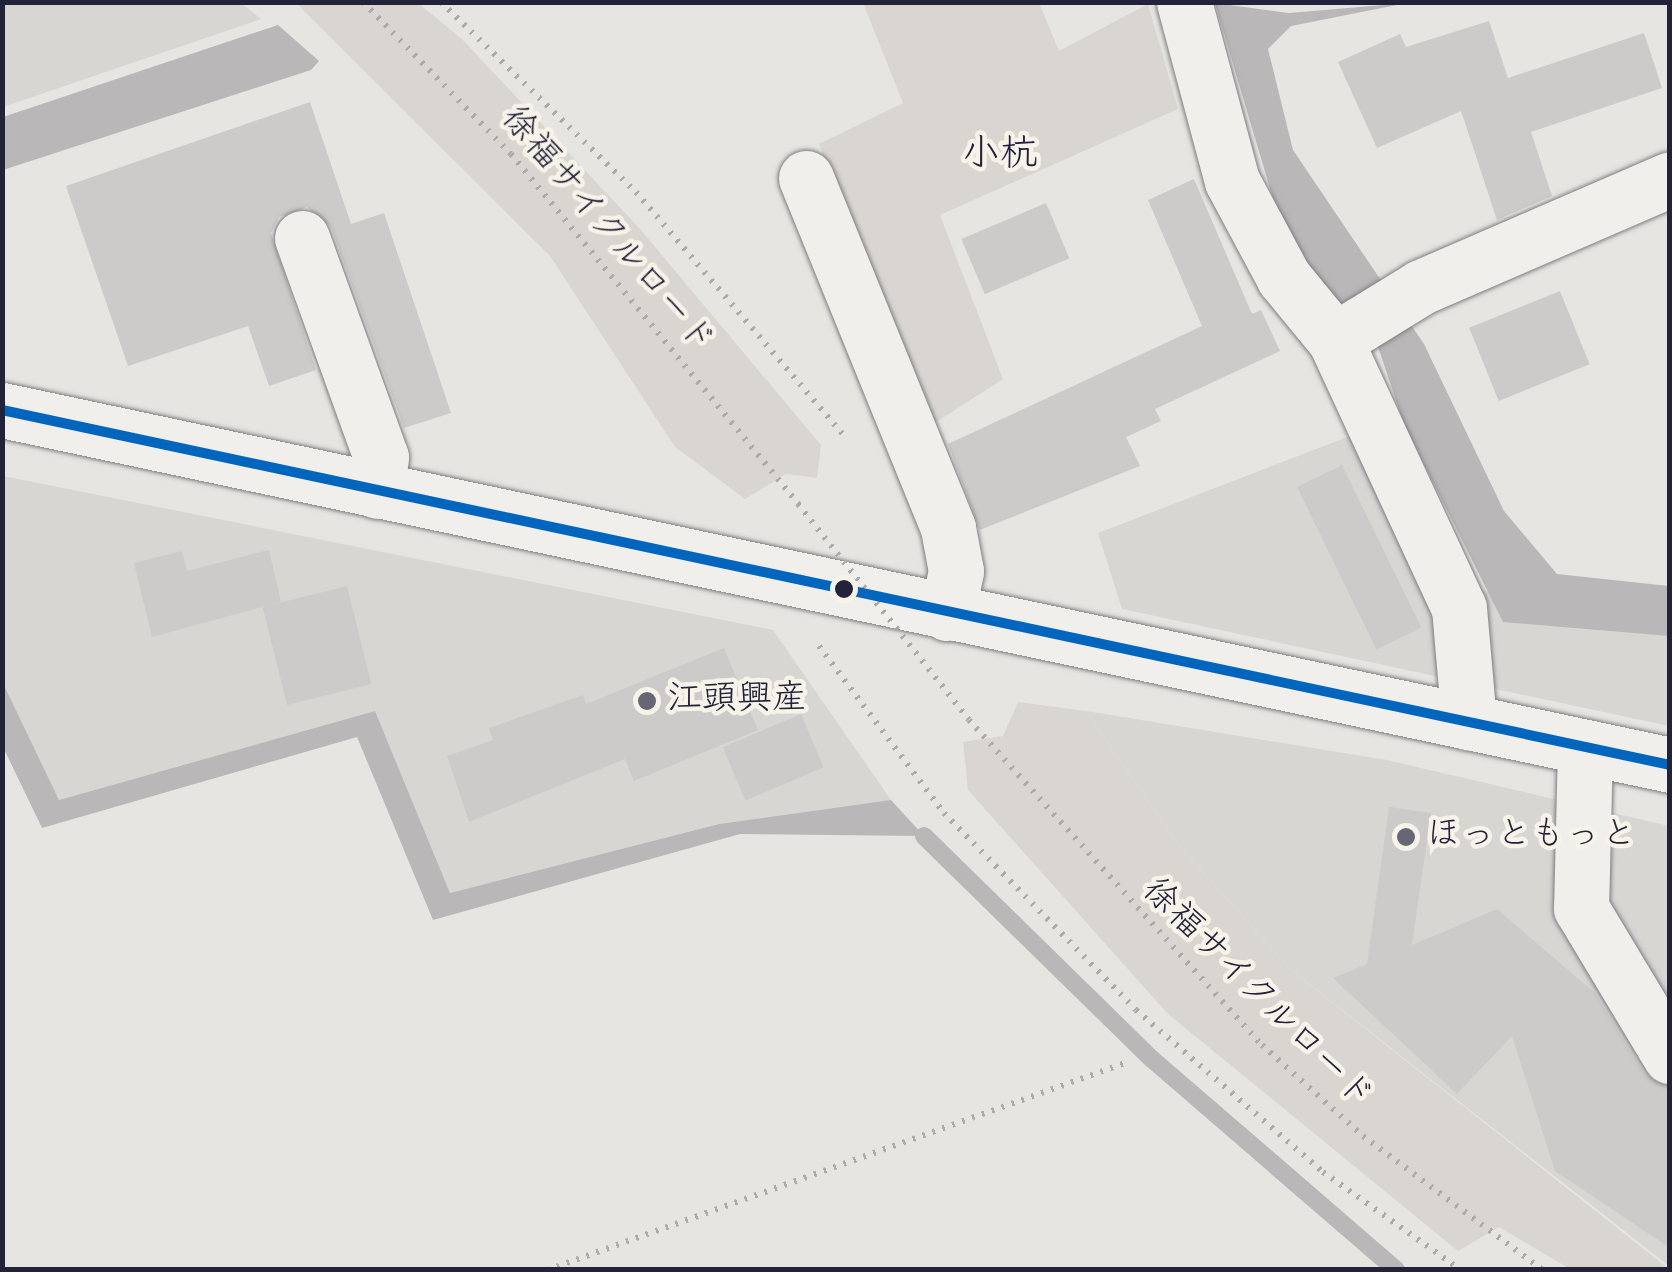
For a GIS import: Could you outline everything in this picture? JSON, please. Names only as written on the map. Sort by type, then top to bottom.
[{"type":"main road","points":[[1184,2],[1232,181],[1284,278],[1335,340],[1459,608],[1468,722]]},
{"type":"main road","points":[[806,178],[948,528],[956,571],[947,613]]},
{"type":"main road","points":[[1335,340],[1421,287],[1670,179]]},
{"type":"main road","points":[[302,238],[381,456],[376,491]]},
{"type":"main road","points":[[2,410],[1670,765]]},
{"type":"main road","points":[[1585,748],[1580,908],[1670,1056]]},
{"type":"path","name":"徐福サイクルロード","points":[[363,2],[511,154],[969,720],[1191,975],[1363,1136],[1543,1270]]},
{"type":"path","points":[[441,2],[636,192],[862,456]]},
{"type":"path","points":[[819,646],[944,813],[1136,1010],[1323,1172],[1462,1270]]},
{"type":"path","points":[[548,1270],[1124,1063]]},
{"type":"shaded area","points":[[2,3],[241,3],[261,19],[3,107]]},
{"type":"shaded area","points":[[296,3],[418,3],[462,39],[640,229],[821,445],[817,478],[786,474],[745,499],[675,447],[550,256]]},
{"type":"shaded area","points":[[863,3],[1039,3],[1059,51],[1148,4],[1178,109],[940,215],[1003,379],[930,426],[819,144],[903,103]]},
{"type":"shaded area","points":[[1215,3],[1289,13],[1407,3],[1291,26],[1268,49],[1293,150],[1424,344],[1504,511],[1557,574],[1669,586],[1669,636],[1503,622],[1404,424],[1374,335],[1320,284],[1277,212]]},
{"type":"shaded area","points":[[278,25],[319,61],[311,70],[3,170],[3,117]]},
{"type":"shaded area","points":[[1355,434],[1435,586],[1669,610],[1669,726],[1122,609],[1098,533]]},
{"type":"shaded area","points":[[3,476],[773,630],[891,800],[719,824],[450,893],[375,711],[59,800],[3,683]]},
{"type":"shaded area","points":[[3,683],[59,800],[375,711],[450,893],[719,824],[891,800],[924,836],[740,834],[433,920],[357,737],[42,828],[3,747]]},
{"type":"shaded area","points":[[1018,702],[1086,711],[1177,843],[1290,969],[1669,1269],[1570,1269],[1499,1227],[1458,1251],[1168,1014],[968,790],[963,742],[1003,736]]},
{"type":"shaded area","points":[[1086,711],[1387,760],[1669,826],[1669,1266],[1290,969],[1177,843]]},
{"type":"building","points":[[1489,21],[1508,78],[1644,33],[1662,88],[1531,132],[1552,196],[1497,220],[1461,111],[1377,148],[1338,62],[1400,34],[1406,47]]},
{"type":"building","points":[[310,102],[351,224],[384,213],[451,413],[404,428],[331,227],[307,207],[279,217],[271,233],[316,370],[269,386],[248,326],[128,366],[66,186]]},
{"type":"building","points":[[1194,179],[1252,314],[1261,310],[1280,351],[1155,409],[1161,421],[1126,437],[1140,466],[980,530],[948,444],[1202,326],[1148,200]]},
{"type":"building","points":[[1046,203],[1069,258],[985,294],[961,239]]},
{"type":"building","points":[[1560,291],[1590,364],[1499,401],[1469,328]]},
{"type":"building","points":[[1342,465],[1421,628],[1376,650],[1297,487]]},
{"type":"building","points":[[269,550],[281,602],[152,637],[134,563],[182,551],[187,571]]},
{"type":"building","points":[[347,586],[371,684],[287,705],[263,607]]},
{"type":"building","points":[[724,648],[758,730],[634,781],[625,759],[469,822],[447,756],[493,740],[489,728],[583,695],[586,704]]},
{"type":"building","points":[[801,714],[824,767],[745,801],[723,747]]},
{"type":"building","points":[[1389,807],[1431,813],[1412,945],[1497,909],[1595,993],[1644,1073],[1670,1087],[1670,1248],[1555,1171],[1512,1036],[1457,1094],[1333,978],[1367,964]]},
{"type":"waterway","points":[[924,836],[1153,1060],[1396,1270]]},
{"type":"transit line","points":[[2,410],[1670,765]]},
{"type":"place","name":"江頭興産","points":[[647,701]]},
{"type":"place","name":"ほっともっと","points":[[1406,837]]},
{"type":"district","name":"小杭","points":[[1000,158]]}]
